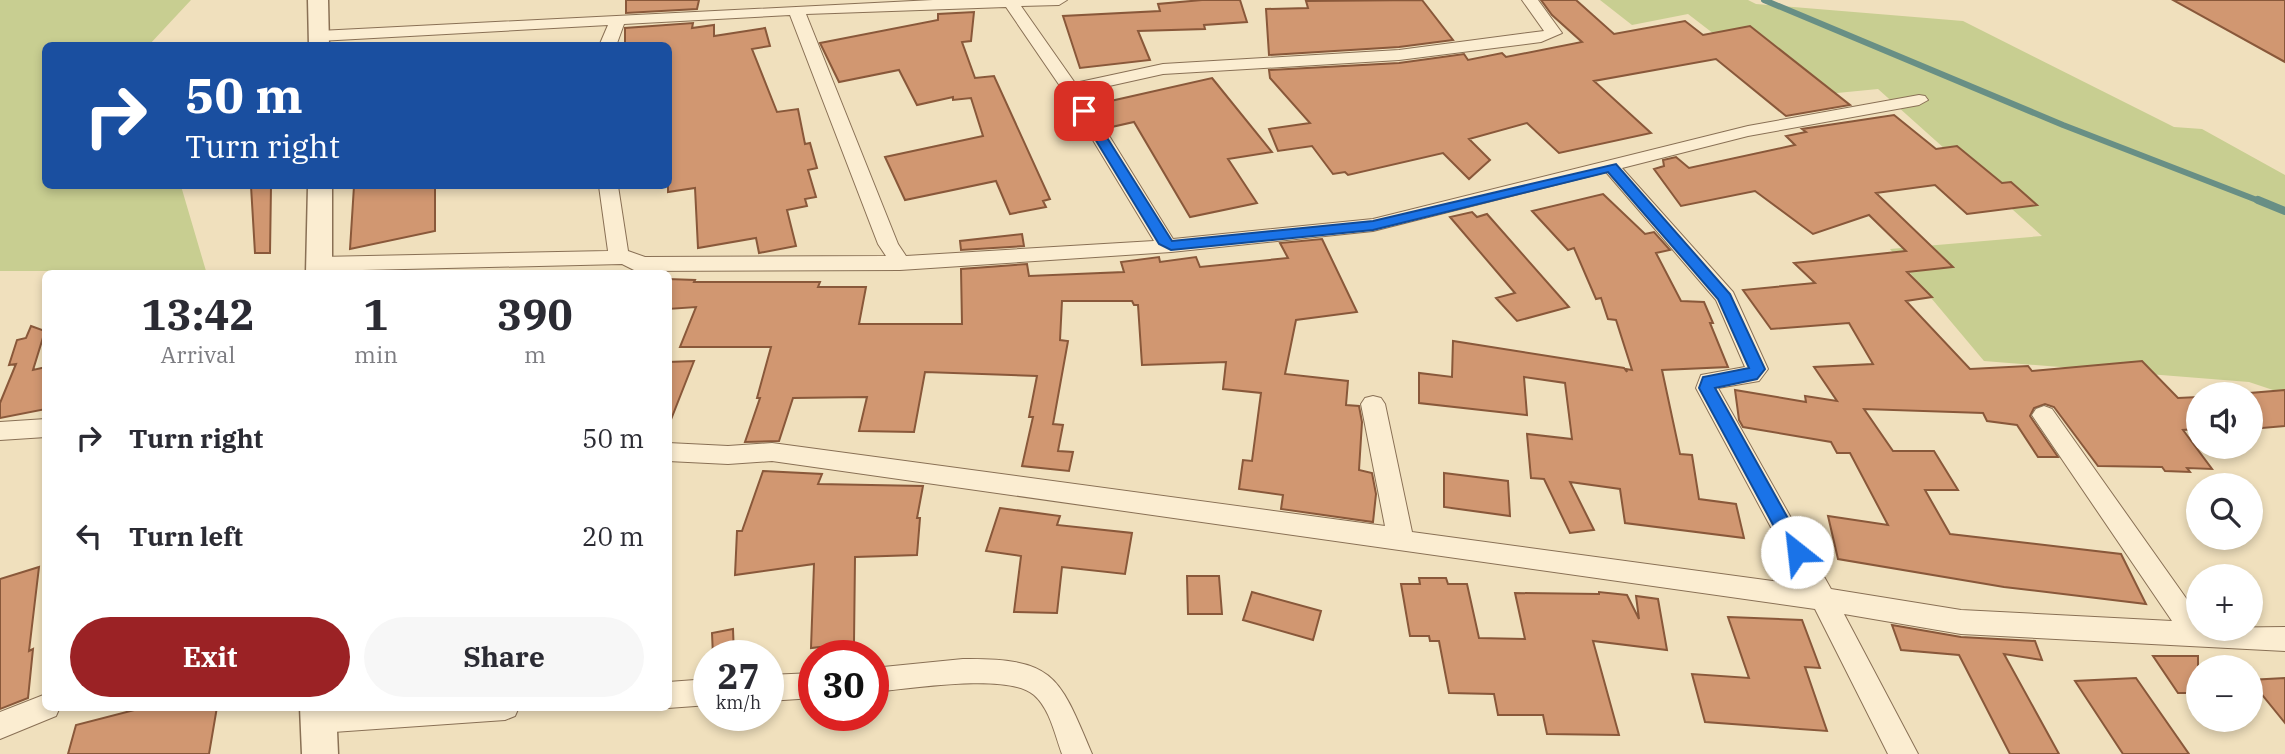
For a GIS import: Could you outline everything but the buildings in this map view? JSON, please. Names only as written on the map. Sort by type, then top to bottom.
[{"type":"street","points":[[318,0],[319,41],[796,10],[1059,0]]},
{"type":"street","points":[[1071,89],[1163,69],[1399,55],[1541,37],[1554,33],[1530,0]]},
{"type":"street","points":[[1011,3],[1071,89],[1166,244]]},
{"type":"street","points":[[796,10],[888,244],[900,263]]},
{"type":"street","points":[[609,42],[618,20]]},
{"type":"street","points":[[320,189],[319,268],[622,257],[636,259],[636,264],[900,263],[1193,244],[1373,225],[1748,131],[1919,100]]},
{"type":"street","points":[[1611,167],[1725,298],[1757,369],[1751,375],[1709,381],[1707,388],[1823,599],[1903,754]]},
{"type":"street","points":[[608,189],[618,251],[622,257]]},
{"type":"street","points":[[1373,404],[1395,522],[1402,539]]},
{"type":"street","points":[[2044,415],[2186,620]]},
{"type":"street","points":[[0,431],[42,428]]},
{"type":"street","points":[[672,452],[728,455],[772,452],[1402,539],[1421,545],[1502,557],[1823,599],[1961,622],[2186,635]]},
{"type":"street","points":[[2263,638],[2285,639]]},
{"type":"street","points":[[889,679],[997,670],[1028,674],[1045,687],[1077,754]]},
{"type":"street","points":[[672,695],[693,693]]},
{"type":"street","points":[[0,726],[42,709]]},
{"type":"street","points":[[319,727],[468,711]]},
{"type":"green space","points":[[0,0],[191,0],[152,42],[42,42],[42,189],[182,189],[206,270],[0,271]]},
{"type":"green space","points":[[1600,0],[1748,0],[1756,4],[1963,21],[2174,127],[2202,129],[2285,175],[2285,394],[2263,387],[2263,382],[1984,361],[1890,249],[2042,236],[1878,89],[1796,97],[1688,14],[1632,25]]},
{"type":"waterway","points":[[1764,0],[2063,125],[2262,202]]},
{"type":"waterway","points":[[2258,200],[2285,211]]},
{"type":"route","points":[[1084,111],[1166,244],[1171,246],[1373,225],[1611,167],[1725,298],[1757,369],[1751,375],[1709,381],[1707,388],[1797,552]]}]
